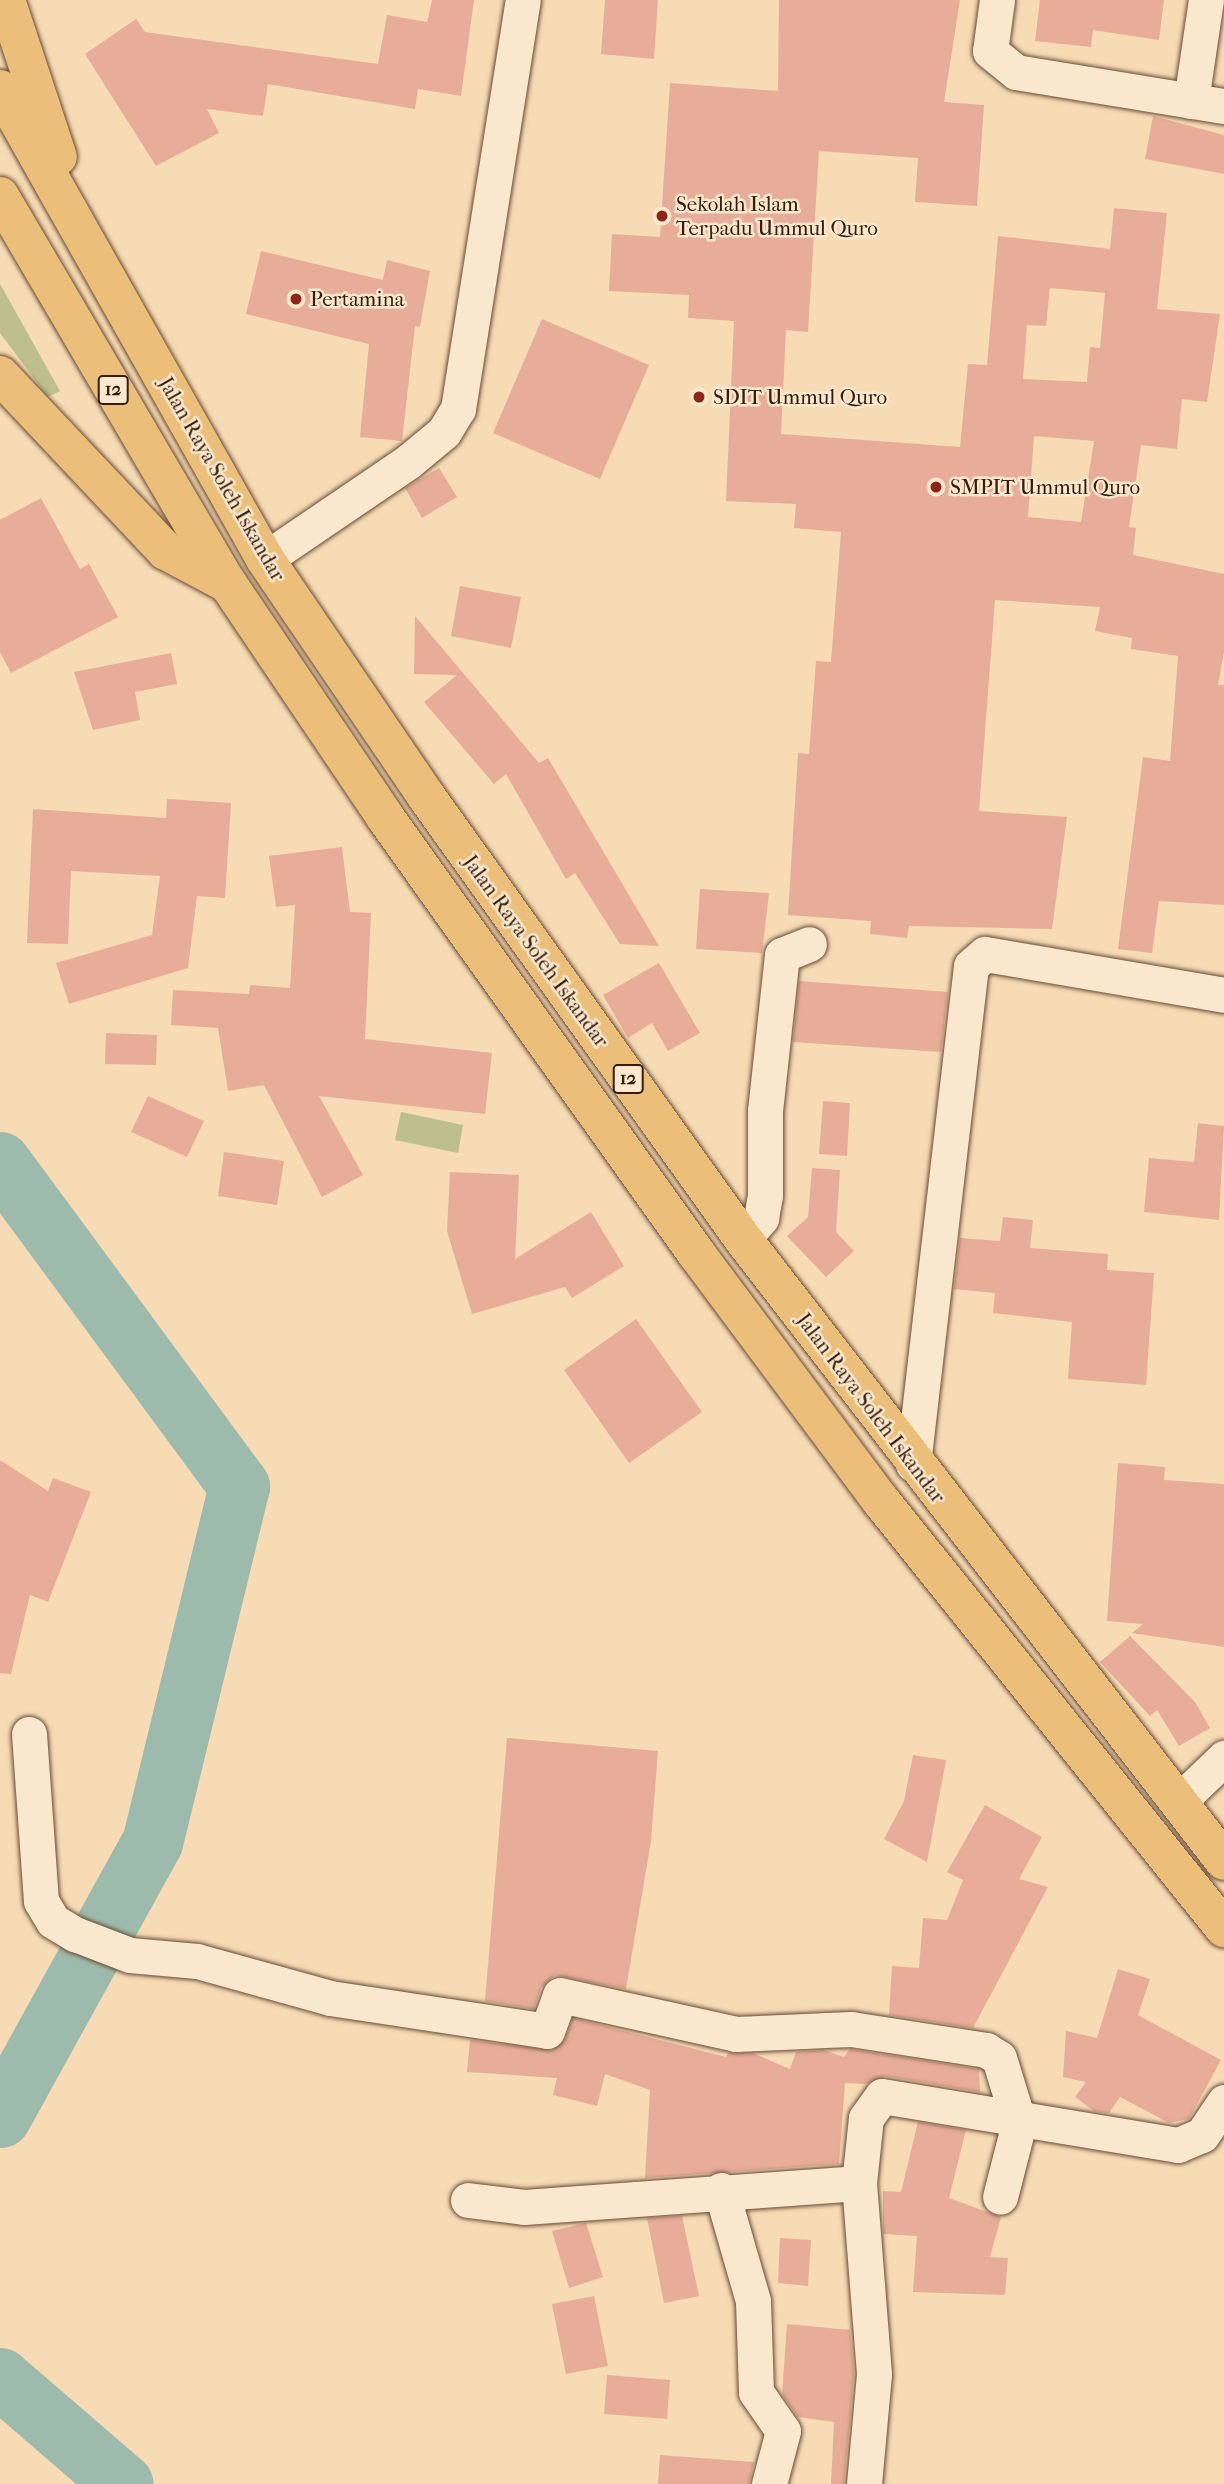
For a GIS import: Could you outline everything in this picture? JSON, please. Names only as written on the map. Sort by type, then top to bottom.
[{"type":"highway","points":[[6,0],[91,255]]},
{"type":"highway","name":"Jalan Raya Soleh Iskandar","points":[[0,89],[91,255],[265,559],[426,796],[743,1240],[913,1464],[1224,1861]]},
{"type":"highway","name":"Jalan Raya Soleh Iskandar","points":[[0,196],[228,584],[385,817],[688,1242],[934,1567],[1224,1928]]},
{"type":"highway","points":[[0,375],[166,551],[228,584]]},
{"type":"highway","points":[[934,1567],[972,1539]]},
{"type":"street","points":[[265,559],[409,461],[444,432],[458,410],[523,0]]},
{"type":"street","points":[[997,0],[990,51],[1016,72],[1208,104],[1206,0]]},
{"type":"street","points":[[743,1240],[761,1218],[763,1206],[765,1111],[782,955],[809,944]]},
{"type":"street","points":[[913,1464],[971,966],[985,954],[1224,995]]},
{"type":"street","points":[[29,1734],[41,1901],[53,1921],[75,1934],[130,1955],[197,1961],[330,1998],[547,2031],[560,1995],[736,2034],[851,2029],[986,2050],[999,2058],[1018,2123],[1000,2197]]},
{"type":"street","points":[[1178,1802],[1224,1758]]},
{"type":"street","points":[[864,2484],[874,2374],[859,2183],[866,2118],[881,2096],[1018,2123],[1178,2145],[1202,2136],[1224,2102]]},
{"type":"street","points":[[468,2200],[524,2207],[721,2190],[859,2183]]},
{"type":"street","points":[[721,2190],[753,2301],[756,2392],[783,2431],[769,2484]]},
{"type":"green space","points":[[0,284],[60,391],[48,397],[0,333]]},
{"type":"green space","points":[[401,1112],[463,1125],[458,1153],[395,1140]]},
{"type":"building","points":[[432,0],[474,0],[461,96],[418,89],[415,109],[268,84],[263,116],[207,109],[219,133],[156,166],[85,54],[136,19],[145,32],[378,64],[387,15],[427,22]]},
{"type":"building","points":[[605,0],[658,0],[654,59],[601,54]]},
{"type":"building","points":[[779,0],[960,0],[944,102],[984,105],[977,206],[915,202],[918,158],[819,151],[808,332],[786,330],[781,434],[960,447],[968,364],[987,365],[998,236],[1110,249],[1114,208],[1167,213],[1157,309],[1220,314],[1207,402],[1182,399],[1177,449],[1141,445],[1129,527],[1136,528],[1133,555],[1224,574],[1224,652],[1218,685],[1224,685],[1224,905],[1159,901],[1152,953],[1118,949],[1143,757],[1170,761],[1178,656],[1131,649],[1132,638],[1095,631],[1100,607],[995,600],[979,811],[1067,817],[1052,929],[909,926],[907,938],[870,934],[871,921],[788,915],[798,753],[809,754],[816,661],[831,662],[841,532],[794,528],[796,504],[726,501],[734,321],[688,318],[689,295],[609,291],[612,234],[660,237],[670,83],[778,91]],"holes":[[[1050,288],[1105,293],[1100,348],[1090,347],[1087,382],[1023,379],[1027,325],[1046,326]],[[1034,436],[1094,441],[1081,522],[1028,517]]]},
{"type":"building","points":[[1040,0],[1164,0],[1159,40],[1093,30],[1091,47],[1035,41]]},
{"type":"building","points":[[1153,116],[1224,135],[1224,174],[1145,159]]},
{"type":"building","points":[[261,251],[383,280],[387,260],[430,271],[420,327],[415,326],[402,441],[360,437],[369,344],[246,314]]},
{"type":"building","points":[[542,319],[649,365],[600,479],[493,433]]},
{"type":"building","points":[[439,468],[457,497],[422,518],[405,488]]},
{"type":"building","points":[[41,498],[80,569],[89,564],[118,617],[11,673],[0,652],[0,520]]},
{"type":"building","points":[[460,586],[521,597],[511,648],[451,636]]},
{"type":"building","points":[[415,616],[539,763],[548,758],[659,946],[620,944],[575,873],[566,879],[506,774],[494,784],[424,702],[457,675],[414,674]]},
{"type":"building","points":[[171,653],[177,684],[135,692],[140,720],[93,730],[74,672]]},
{"type":"building","points":[[167,799],[231,803],[225,898],[197,896],[188,968],[69,1004],[56,963],[152,935],[160,876],[71,871],[68,944],[27,943],[33,809],[166,818]]},
{"type":"building","points":[[342,847],[350,912],[371,913],[365,1039],[492,1053],[485,1114],[319,1096],[363,1175],[322,1197],[264,1085],[228,1091],[218,1028],[171,1025],[173,990],[249,994],[250,985],[290,988],[295,905],[276,907],[269,856]]},
{"type":"building","points":[[700,889],[769,893],[762,953],[696,949]]},
{"type":"building","points":[[659,963],[700,1033],[668,1051],[652,1023],[628,1038],[603,995]]},
{"type":"building","points":[[799,981],[948,992],[941,1052],[793,1042]]},
{"type":"building","points":[[106,1033],[157,1035],[156,1065],[105,1064]]},
{"type":"building","points":[[148,1096],[204,1121],[187,1157],[131,1132]]},
{"type":"building","points":[[823,1101],[850,1103],[847,1156],[819,1154]]},
{"type":"building","points":[[1198,1123],[1224,1126],[1219,1220],[1144,1212],[1149,1158],[1194,1162]]},
{"type":"building","points":[[224,1152],[284,1161],[277,1205],[218,1196]]},
{"type":"building","points":[[812,1168],[840,1170],[836,1232],[854,1251],[826,1277],[787,1236],[808,1217]]},
{"type":"building","points":[[450,1172],[519,1175],[515,1259],[591,1212],[624,1266],[572,1298],[565,1287],[472,1314],[447,1231]]},
{"type":"building","points":[[1003,1217],[1033,1220],[1030,1248],[1108,1254],[1107,1270],[1154,1273],[1146,1385],[1068,1379],[1072,1322],[993,1313],[995,1293],[954,1289],[960,1238],[1000,1241]]},
{"type":"building","points":[[636,1319],[702,1412],[629,1463],[564,1370]]},
{"type":"building","points":[[0,1460],[48,1491],[53,1478],[91,1492],[48,1602],[30,1595],[11,1674],[0,1673]]},
{"type":"building","points":[[1118,1463],[1165,1467],[1164,1480],[1224,1484],[1224,1647],[1132,1633],[1143,1624],[1107,1621]]},
{"type":"building","points":[[1130,1636],[1195,1702],[1210,1728],[1179,1746],[1157,1710],[1150,1716],[1100,1662]]},
{"type":"building","points":[[507,1738],[658,1751],[651,1841],[626,1989],[555,1975],[541,1988],[534,2009],[485,2001]]},
{"type":"building","points":[[913,1755],[946,1760],[927,1862],[884,1839],[904,1801]]},
{"type":"building","points":[[985,1805],[1042,1837],[1019,1879],[1048,1887],[973,2028],[889,2015],[892,1966],[919,1968],[923,1918],[947,1920],[963,1880],[947,1872]]},
{"type":"building","points":[[1118,1969],[1150,1979],[1138,2015],[1221,2060],[1189,2119],[1169,2123],[1120,2097],[1109,2113],[1094,2111],[1075,2097],[1086,2082],[1063,2077],[1066,2031],[1097,2038]]},
{"type":"building","points":[[573,2018],[726,2057],[728,2053],[753,2053],[790,2069],[796,2052],[824,2050],[844,2057],[850,2049],[979,2069],[980,2092],[885,2076],[865,2084],[845,2083],[839,2164],[645,2178],[650,2090],[605,2074],[597,2106],[553,2095],[557,2078],[467,2072],[470,2040],[553,2050],[566,2038]]},
{"type":"building","points":[[918,2122],[966,2130],[949,2198],[1001,2217],[990,2257],[1008,2258],[1005,2295],[913,2292],[917,2236],[883,2234],[883,2191],[901,2192]]},
{"type":"building","points":[[682,2216],[699,2296],[664,2303],[647,2218]]},
{"type":"building","points":[[586,2223],[603,2277],[569,2288],[552,2231]]},
{"type":"building","points":[[780,2238],[811,2240],[808,2286],[778,2283]]},
{"type":"building","points":[[594,2296],[608,2366],[566,2374],[552,2304]]},
{"type":"building","points":[[787,2324],[850,2330],[854,2374],[844,2484],[831,2484],[834,2422],[798,2417],[782,2394]]},
{"type":"building","points":[[607,2375],[670,2380],[667,2419],[604,2414]]},
{"type":"building","points":[[660,2455],[754,2462],[749,2484],[658,2484]]},
{"type":"waterway","points":[[0,1162],[239,1486],[152,1842],[0,2117]]},
{"type":"waterway","points":[[0,2378],[123,2484]]},
{"type":"place","name":"Sekolah Islam Terpadu Ummul Quro","points":[[662,216]]},
{"type":"place","name":"Pertamina","points":[[296,299]]},
{"type":"place","name":"SDIT Ummul Quro","points":[[699,397]]},
{"type":"place","name":"SMPIT Ummul Quro","points":[[936,487]]}]
